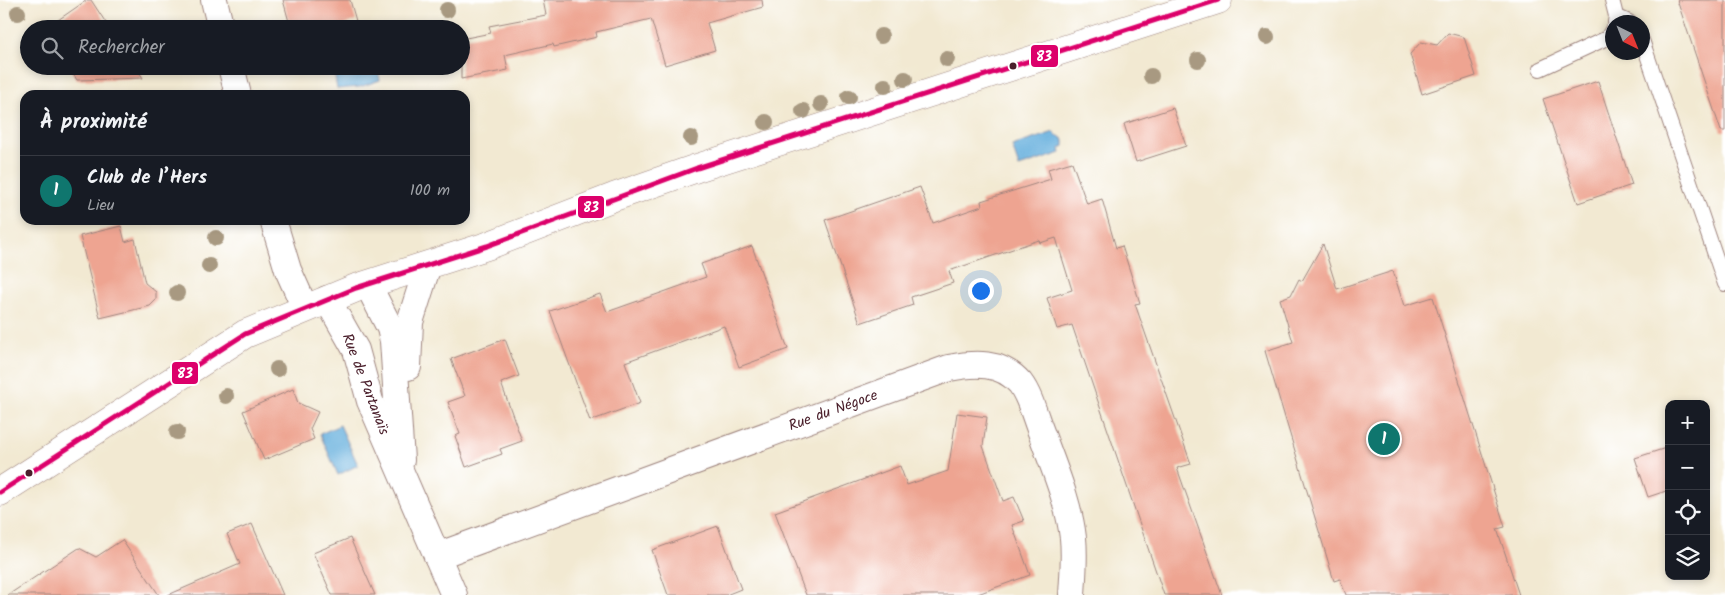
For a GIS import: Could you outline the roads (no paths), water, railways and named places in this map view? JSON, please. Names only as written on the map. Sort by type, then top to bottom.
[{"type":"street","points":[[214,0],[219,20]]},
{"type":"street","points":[[0,492],[245,334],[316,304],[697,168],[1218,0]]},
{"type":"street","points":[[232,75],[237,90]]},
{"type":"street","name":"Rue de Partanaïs","points":[[274,225],[288,270],[356,350],[370,401],[402,471],[454,595]]},
{"type":"street","name":"Rue de Partanaïs","points":[[400,430],[408,378],[410,322],[428,265]]},
{"type":"street","name":"Rue de Partanaïs","points":[[368,285],[390,328],[402,471]]},
{"type":"street","name":"Rue du Négoce","points":[[437,556],[940,371],[972,363],[989,365],[1005,372],[1019,383],[1030,403],[1067,511],[1073,537],[1074,568],[1072,595]]},
{"type":"lane","points":[[1612,0],[1614,15]]},
{"type":"lane","points":[[1540,69],[1605,39]]},
{"type":"lane","points":[[1649,60],[1725,284]]},
{"type":"water","points":[[335,75],[379,75],[380,80],[360,87],[337,89]]},
{"type":"water","points":[[1054,132],[1056,136],[1064,140],[1064,146],[1060,149],[1061,153],[1019,167],[1012,146]]},
{"type":"water","points":[[340,425],[358,465],[338,475],[320,434]]},
{"type":"place","name":"Club de l’Hers","points":[[1384,439]]}]
